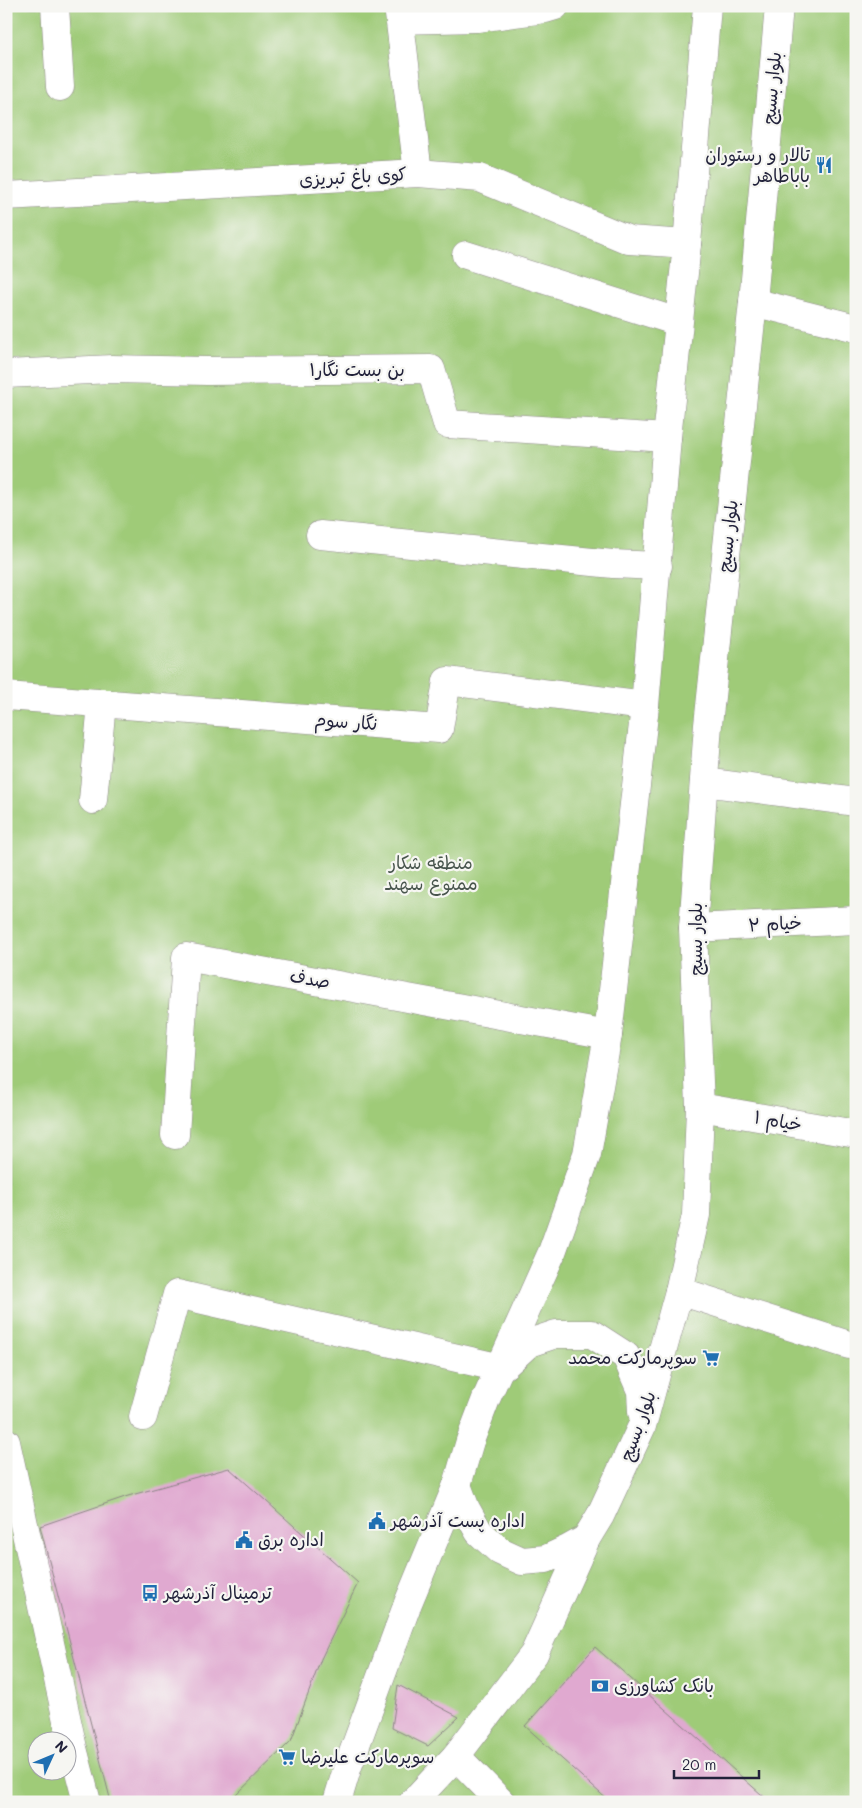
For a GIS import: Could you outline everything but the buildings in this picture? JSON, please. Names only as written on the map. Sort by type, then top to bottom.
[{"type":"street","points":[[55,6],[60,87]]},
{"type":"street","points":[[418,173],[399,13],[477,18],[555,6]]},
{"type":"street","points":[[337,1802],[347,1769],[408,1603],[457,1485],[470,1441],[486,1399],[552,1252],[587,1154],[608,1035],[645,706],[658,566],[667,438],[687,244],[707,6]]},
{"type":"street","name":"بلوار بسیج","points":[[413,1802],[456,1756],[534,1654],[586,1539],[600,1516],[642,1426],[679,1291],[696,1215],[700,1107],[693,928],[709,715],[753,302],[779,6]]},
{"type":"street","name":"کوی باغ تبریزی","points":[[6,196],[418,173],[480,178],[629,240],[687,244]]},
{"type":"street","points":[[466,255],[678,322]]},
{"type":"street","points":[[753,302],[856,328]]},
{"type":"street","name":"بن بست نگار۱","points":[[6,374],[112,369],[431,369],[447,424],[667,438]]},
{"type":"street","points":[[320,535],[613,564],[658,566]]},
{"type":"street","name":"نگار سوم","points":[[6,696],[439,729],[447,681],[645,706]]},
{"type":"street","points":[[93,800],[102,703]]},
{"type":"street","points":[[704,782],[856,802]]},
{"type":"street","name":"خیام ۲","points":[[693,928],[856,920]]},
{"type":"street","name":"صدف","points":[[175,1135],[186,957],[608,1035]]},
{"type":"street","name":"خیام ۱","points":[[700,1107],[856,1134]]},
{"type":"street","points":[[679,1291],[849,1345]]},
{"type":"street","points":[[143,1417],[177,1294],[501,1368]]},
{"type":"street","points":[[501,1368],[529,1344],[556,1334],[592,1334],[626,1356],[641,1391],[642,1426]]},
{"type":"street","points":[[6,1442],[73,1748],[87,1802]]},
{"type":"street","points":[[457,1485],[466,1509],[478,1532],[500,1551],[522,1561],[546,1559],[568,1550],[586,1539]]},
{"type":"street","points":[[456,1756],[501,1802]]},
{"type":"green space","name":"منطقه شکار ممنوع سهند","points":[[6,6],[856,6],[856,1802],[6,1802]]},
{"type":"place","name":"تالار و رستوران باباطاهر","points":[[824,165]]},
{"type":"place","name":"سوپرمارکت محمد","points":[[711,1358]]},
{"type":"place","name":"اداره پست آذرشهر","points":[[377,1521]]},
{"type":"place","name":"اداره برق","points":[[244,1540]]},
{"type":"place","name":"ترمینال آذرشهر","points":[[150,1593]]},
{"type":"place","name":"بانک کشاورزی","points":[[600,1686]]},
{"type":"place","name":"سوپرمارکت علیرضا","points":[[287,1757]]}]
